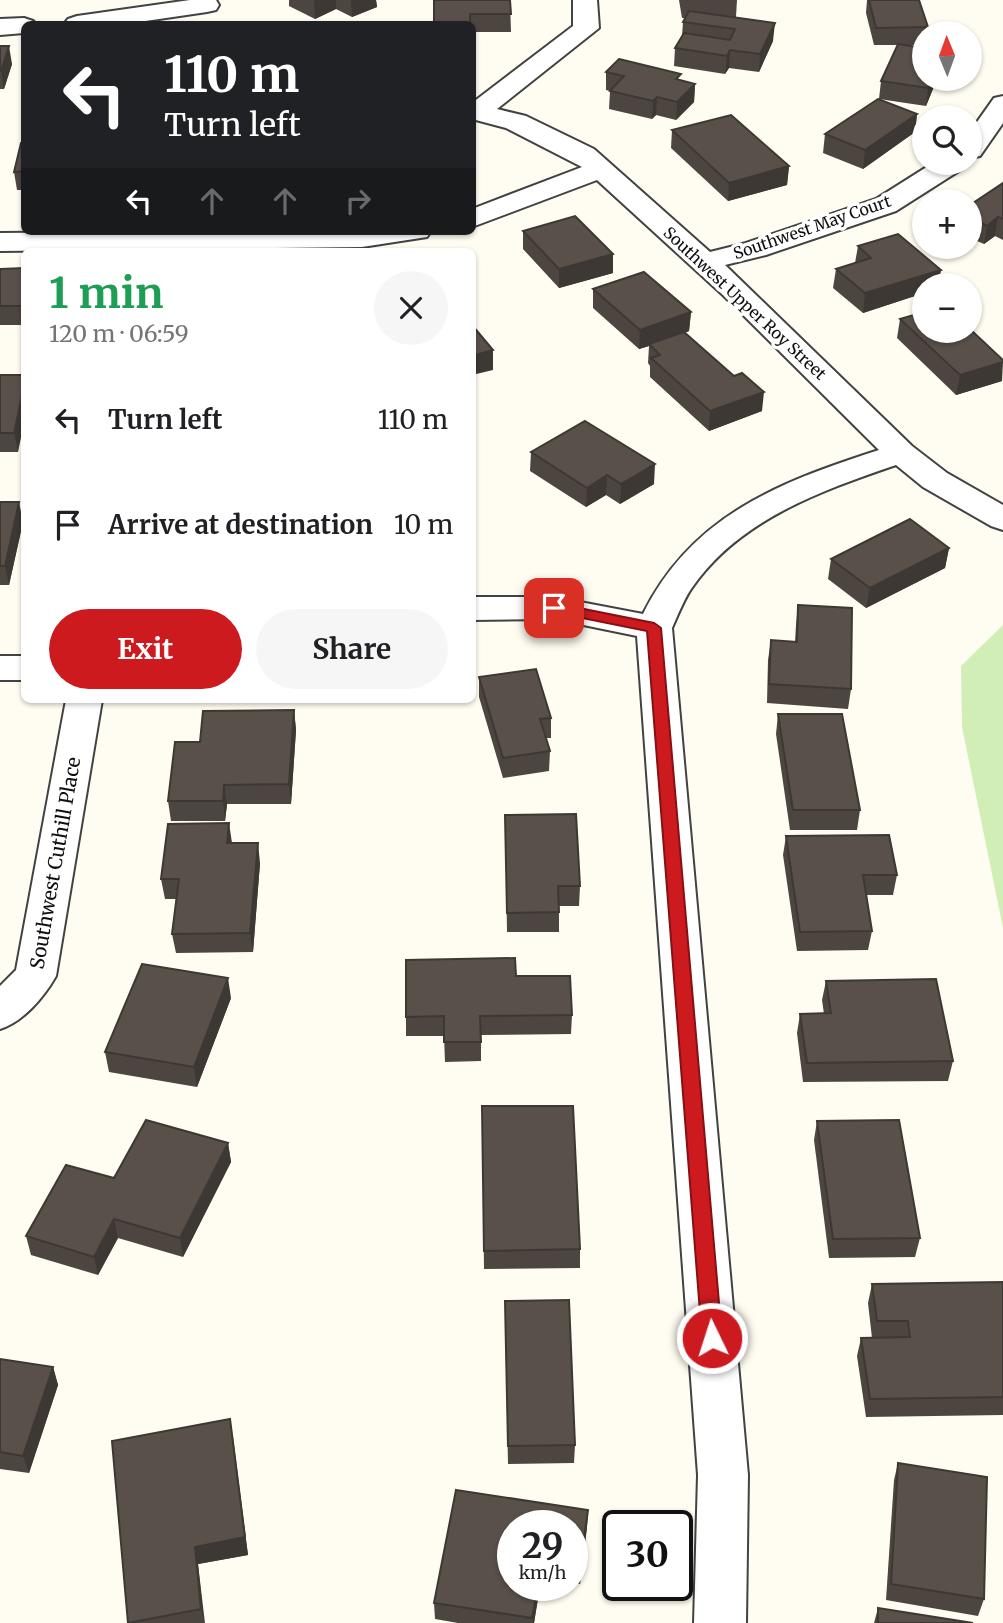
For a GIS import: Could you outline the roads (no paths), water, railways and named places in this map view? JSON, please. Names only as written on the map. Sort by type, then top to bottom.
[{"type":"street","points":[[476,110],[586,28],[584,0]]},
{"type":"street","points":[[102,21],[211,8]]},
{"type":"street","points":[[0,27],[21,26]]},
{"type":"street","points":[[982,133],[1003,104]]},
{"type":"street","name":"Southwest Upper Roy Street","points":[[476,111],[516,122],[584,155],[704,262],[901,453],[935,480],[1003,519]]},
{"type":"street","points":[[476,217],[601,169]]},
{"type":"street","name":"Southwest May Court","points":[[704,262],[756,249],[886,205],[933,175]]},
{"type":"street","points":[[0,242],[307,245],[386,235]]},
{"type":"street","points":[[720,1623],[723,1475],[654,628],[677,583],[704,549],[755,510],[821,479],[901,453]]},
{"type":"street","points":[[476,609],[554,608],[654,628]]},
{"type":"street","points":[[0,668],[21,668]]},
{"type":"street","name":"Southwest Cuthill Place","points":[[0,1013],[35,976],[83,703]]}]
